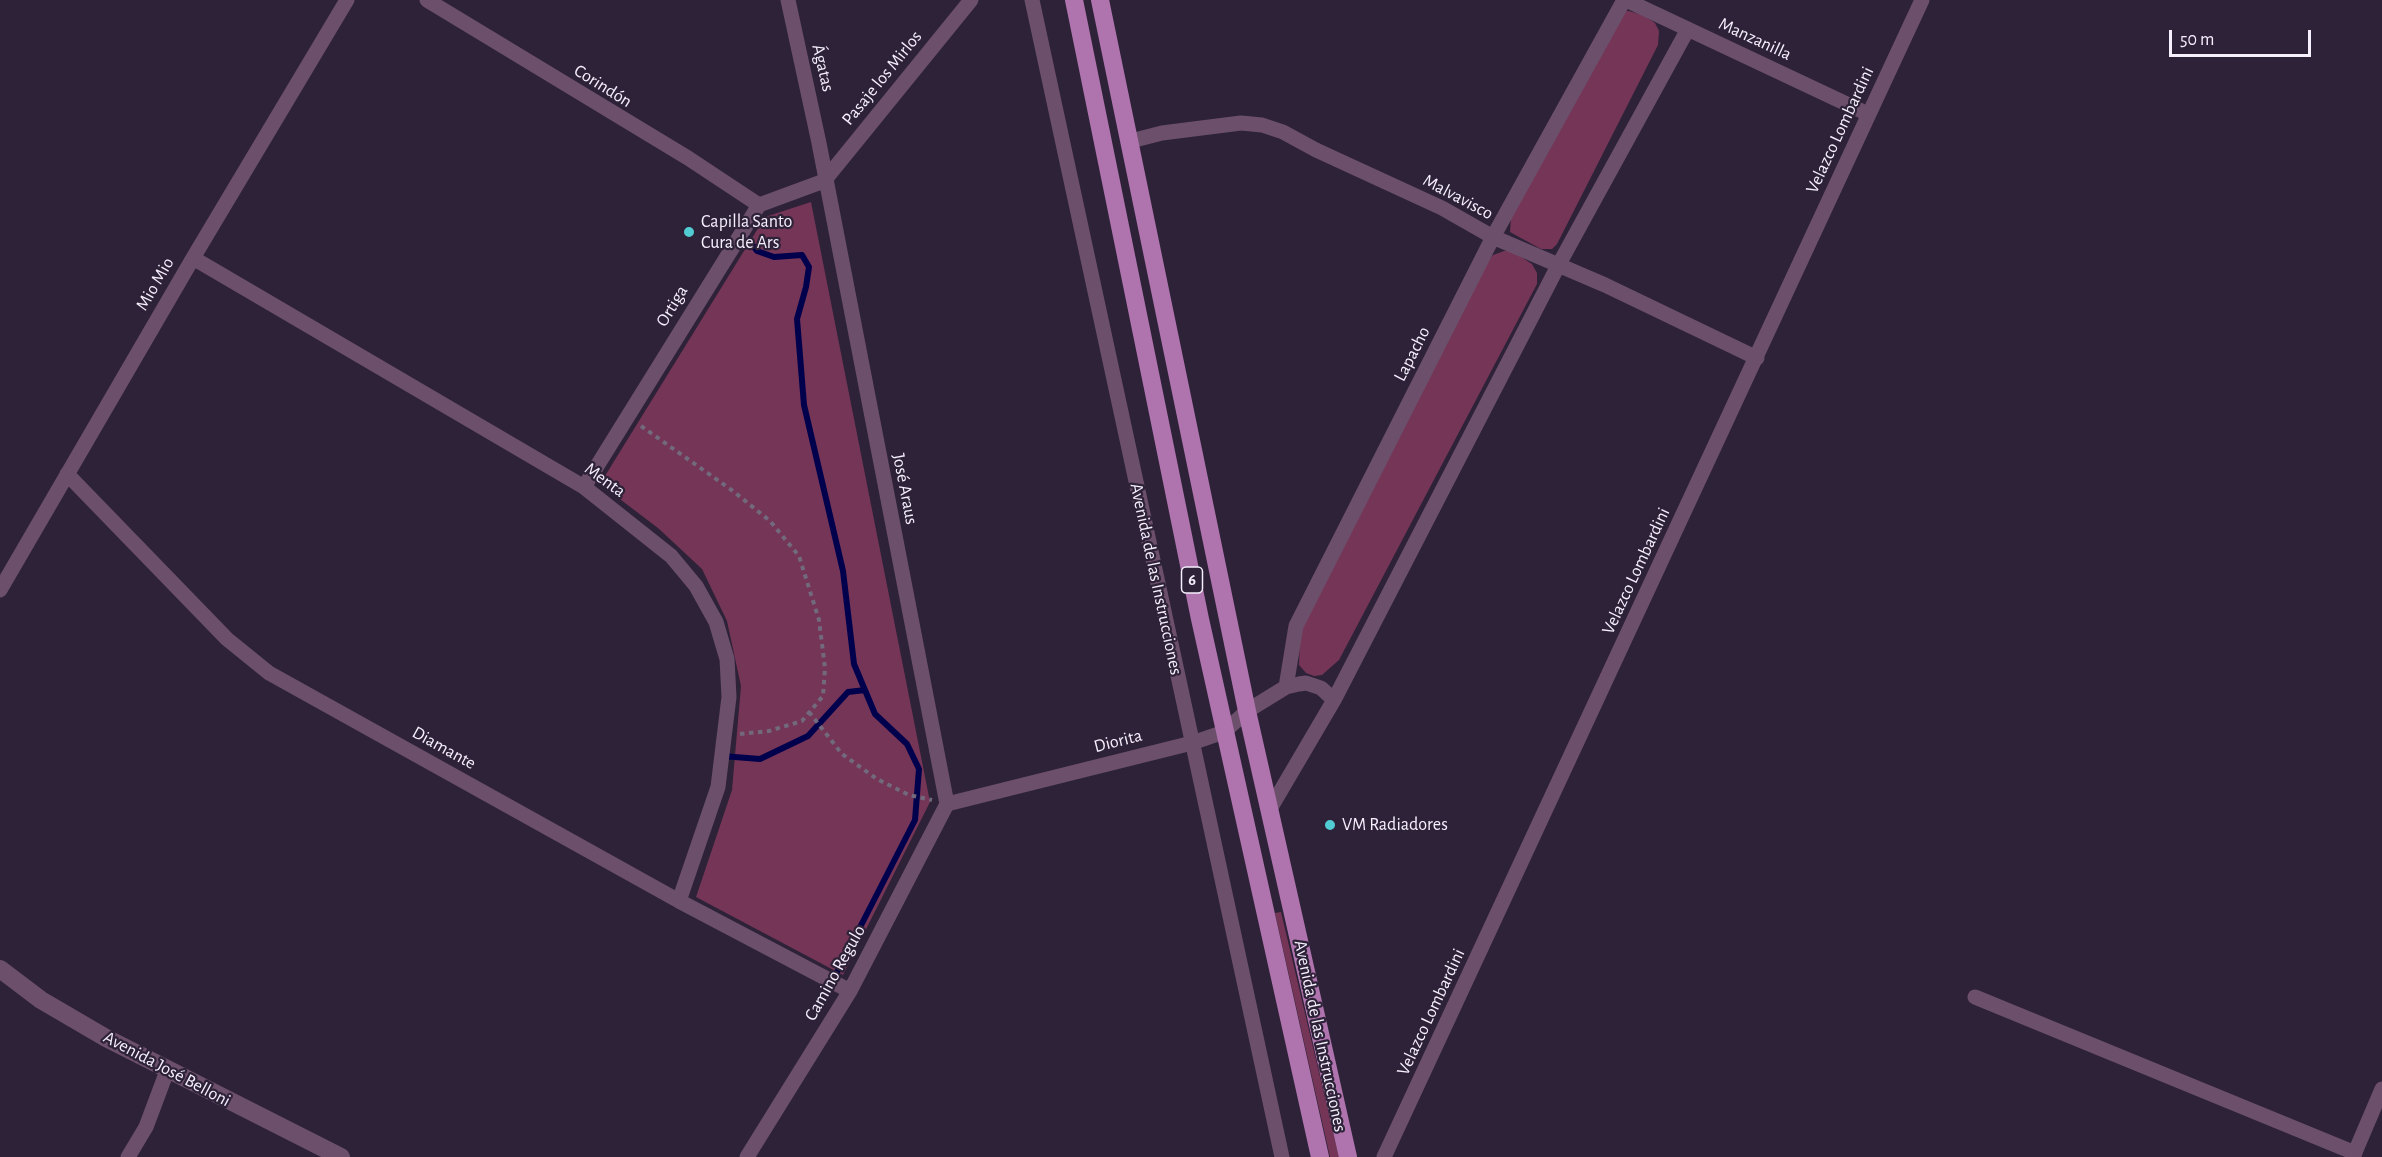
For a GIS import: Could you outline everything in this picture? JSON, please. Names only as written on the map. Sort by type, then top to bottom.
[{"type":"main road","name":"Avenida de las Instrucciones","points":[[1074,0],[1224,732],[1320,1157]]},
{"type":"main road","name":"Avenida de las Instrucciones","points":[[1100,0],[1131,141],[1247,711],[1348,1157]]},
{"type":"street","name":"Mio Mio","points":[[0,590],[193,258],[347,0]]},
{"type":"street","name":"Corindón","points":[[427,0],[687,158],[759,205]]},
{"type":"street","name":"Ágatas","points":[[788,0],[812,107],[824,181]]},
{"type":"street","name":"Pasaje los Mirlos","points":[[824,181],[970,0]]},
{"type":"street","name":"Avenida de las Instrucciones","points":[[1032,0],[1282,1157]]},
{"type":"street","name":"Manzanilla","points":[[1625,0],[1868,114]]},
{"type":"street","name":"Lapacho","points":[[1286,687],[1296,626],[1493,237],[1625,0]]},
{"type":"street","name":"Velazco Lombardini","points":[[1383,1157],[1922,0]]},
{"type":"street","points":[[1270,809],[1334,700],[1558,266],[1688,29]]},
{"type":"street","name":"Malvavisco","points":[[1131,141],[1162,133],[1242,123],[1262,125],[1283,132],[1316,150],[1442,208],[1493,237],[1605,285],[1757,358]]},
{"type":"street","points":[[759,205],[824,181]]},
{"type":"street","name":"José Araus","points":[[824,181],[947,804]]},
{"type":"street","name":"Ortiga","points":[[584,488],[759,205]]},
{"type":"street","name":"Menta","points":[[193,258],[584,488],[671,556],[696,586],[716,622],[727,659],[729,697],[717,787],[679,901]]},
{"type":"street","name":"Diamante","points":[[67,474],[227,639],[269,673],[679,901],[850,991]]},
{"type":"street","points":[[1286,687],[1306,683],[1321,688],[1334,700]]},
{"type":"street","name":"Diorita","points":[[947,804],[1224,732],[1247,711],[1286,687]]},
{"type":"street","name":"Camino Regulo","points":[[747,1157],[850,991],[947,804]]},
{"type":"street","name":"Avenida José Belloni","points":[[0,969],[41,1000],[167,1071],[337,1156]]},
{"type":"street","points":[[1975,997],[2354,1155],[2382,1089]]},
{"type":"street","points":[[128,1157],[146,1127],[167,1071]]},
{"type":"path","points":[[628,416],[733,490],[770,521],[799,556],[819,620],[825,668],[823,696],[810,714],[802,721],[769,731],[724,736]]},
{"type":"path","points":[[810,714],[842,754],[877,779],[909,795],[930,800]]},
{"type":"shaded area","points":[[1622,11],[1645,16],[1655,23],[1659,31],[1658,45],[1557,244],[1552,249],[1541,249],[1510,232],[1511,217]]},
{"type":"shaded area","points":[[811,202],[930,802],[843,975],[696,897],[732,790],[741,686],[727,621],[702,569],[658,528],[600,484],[765,217]]},
{"type":"shaded area","points":[[1512,251],[1532,264],[1537,273],[1537,284],[1339,660],[1322,675],[1314,676],[1306,673],[1299,665],[1300,633],[1488,261],[1493,255]]},
{"type":"shaded area","points":[[1281,912],[1339,1157],[1330,1157],[1275,913]]},
{"type":"waterway","points":[[744,234],[757,251],[774,257],[802,255],[809,267],[797,319],[804,405],[843,571],[854,664],[875,714],[907,744],[919,769],[915,820],[833,980]]},
{"type":"waterway","points":[[722,756],[760,759],[808,736],[848,692],[865,690]]},
{"type":"place","name":"Capilla Santo Cura de Ars","points":[[689,232]]},
{"type":"place","name":"VM Radiadores","points":[[1330,825]]}]
